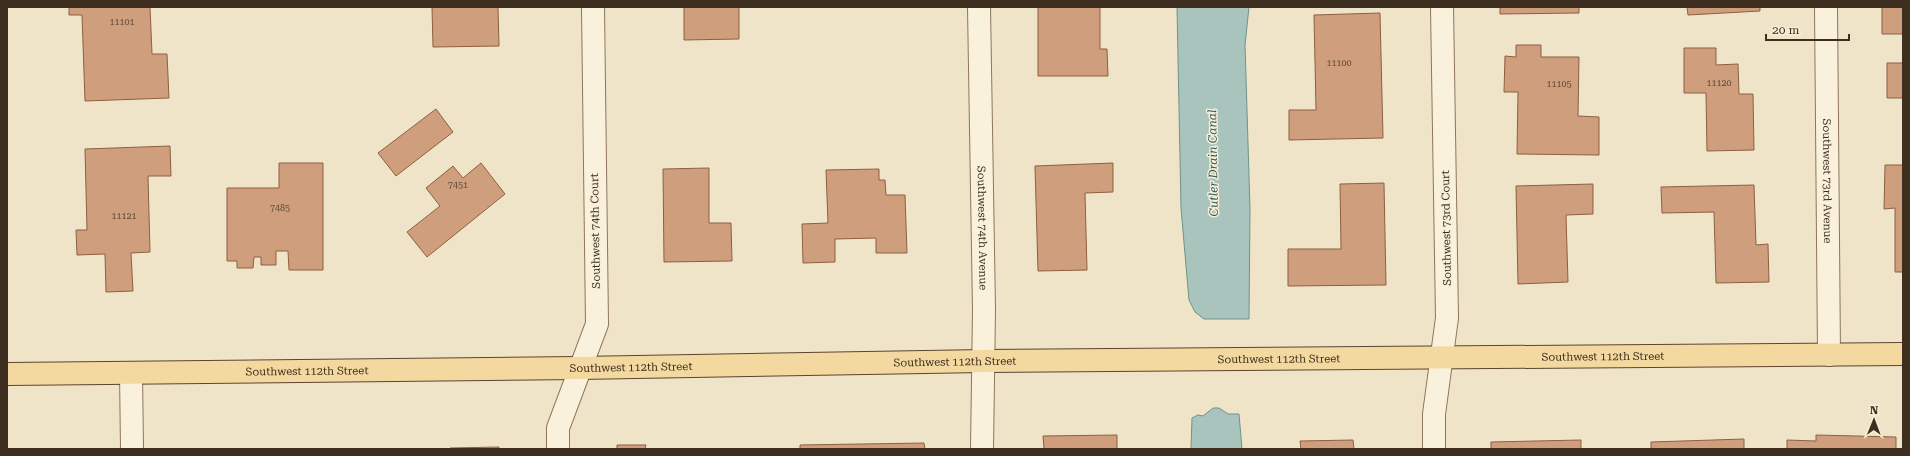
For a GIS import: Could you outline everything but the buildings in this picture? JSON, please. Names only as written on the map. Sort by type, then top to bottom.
[{"type":"main road","name":"Southwest 112th Street","points":[[7,374],[580,368],[984,361],[1903,354]]},
{"type":"street","name":"Southwest 74th Court","points":[[558,449],[558,428],[597,324],[593,7]]},
{"type":"street","name":"Southwest 74th Avenue","points":[[979,7],[984,361],[982,449]]},
{"type":"street","name":"Southwest 73rd Court","points":[[1434,449],[1434,414],[1443,358],[1447,318],[1442,7]]},
{"type":"street","name":"Southwest 73rd Avenue","points":[[1826,7],[1829,354]]},
{"type":"street","points":[[131,373],[132,449]]},
{"type":"water","name":"Cutler Drain Canal","points":[[1177,7],[1249,7],[1245,45],[1250,209],[1249,319],[1204,319],[1195,312],[1189,300],[1181,208]]},
{"type":"water","points":[[1213,408],[1219,408],[1228,414],[1239,414],[1242,449],[1191,449],[1192,418],[1198,415],[1203,416]]}]
